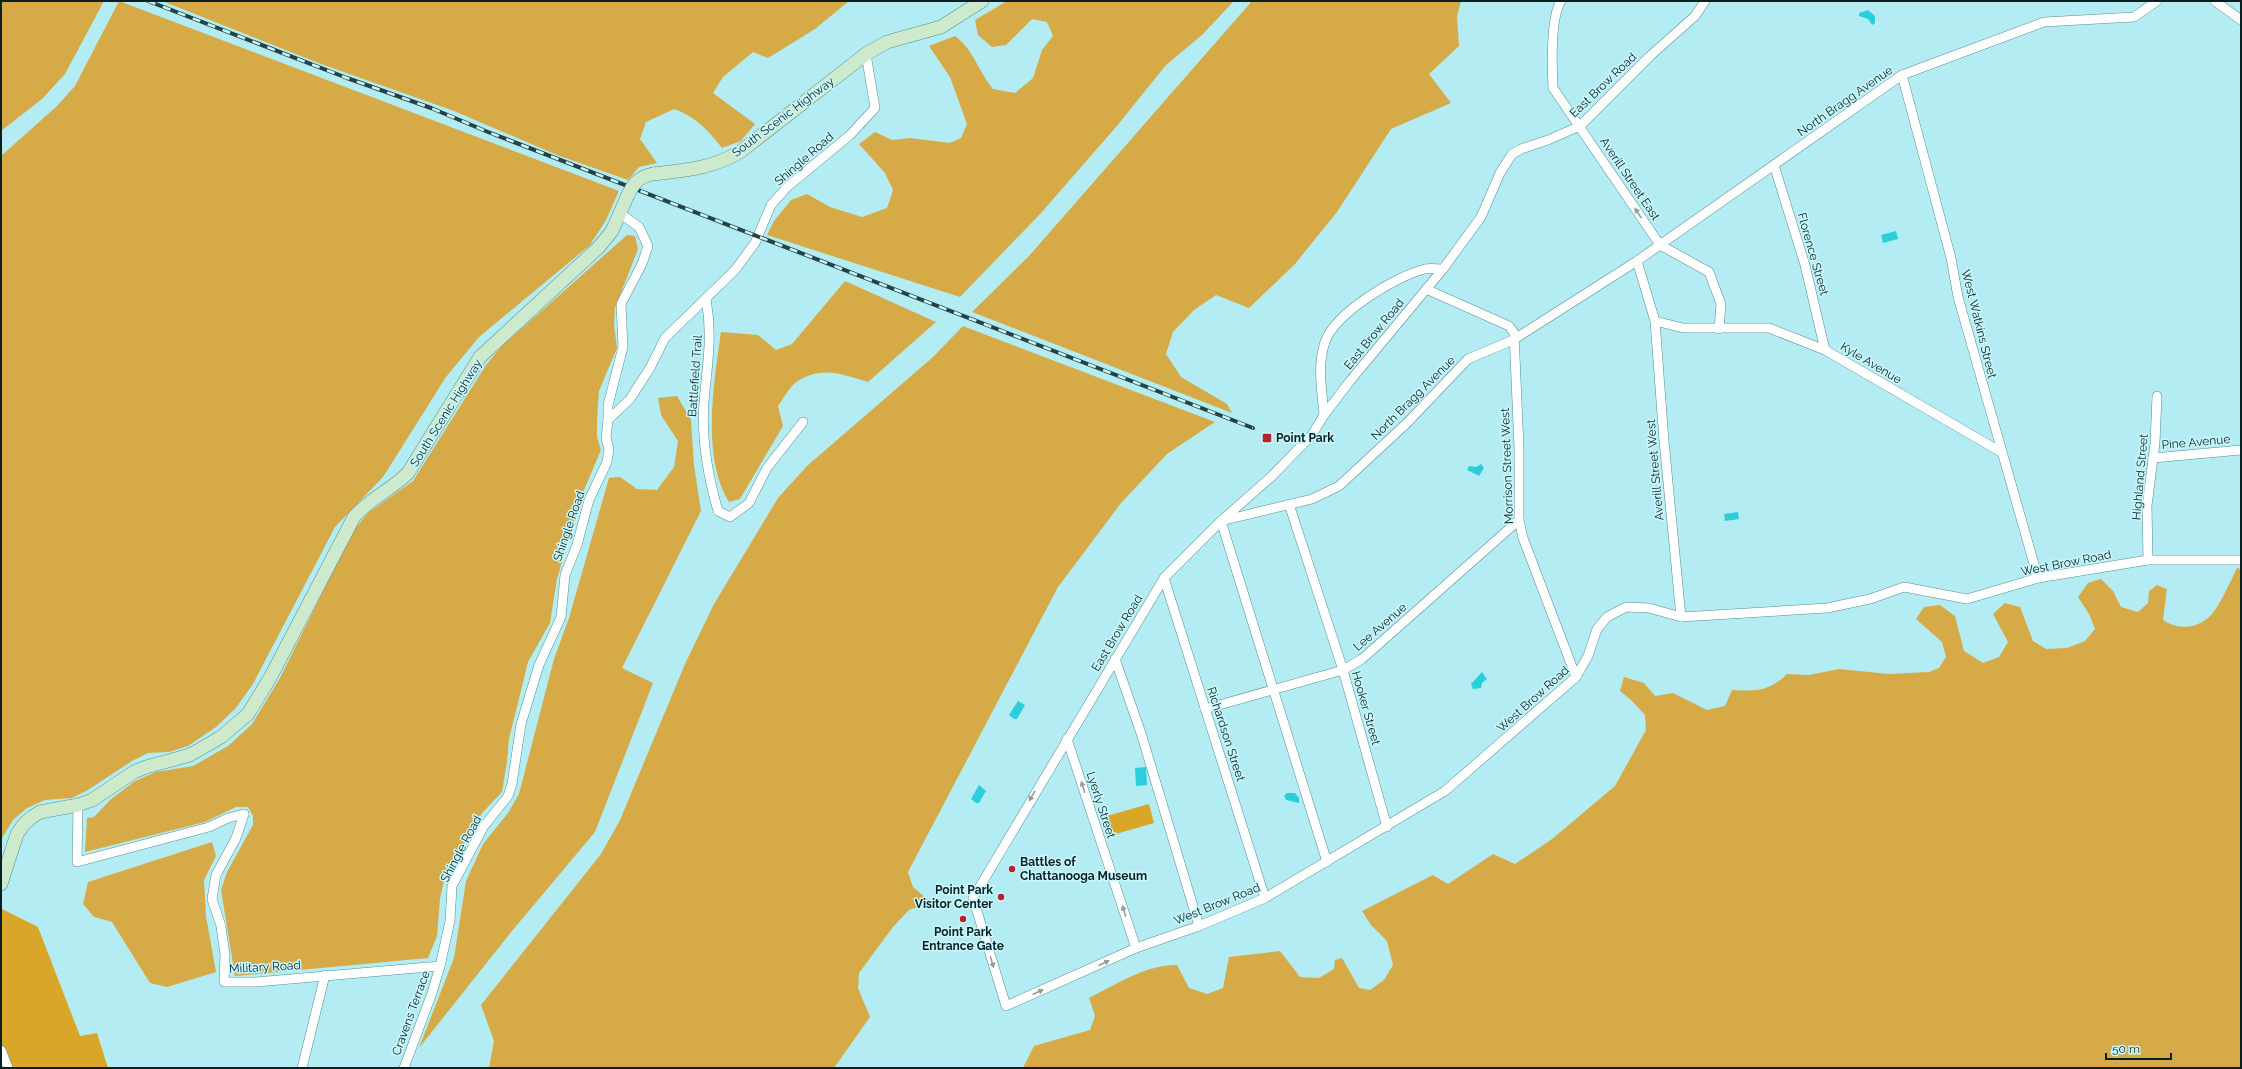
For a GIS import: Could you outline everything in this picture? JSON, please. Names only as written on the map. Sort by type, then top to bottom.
[{"type":"main road","name":"South Scenic Highway","points":[[1,884],[12,846],[24,824],[40,812],[78,805],[102,794],[134,772],[146,767],[190,755],[206,747],[235,727],[248,714],[270,678],[354,517],[362,508],[395,486],[408,473],[480,357],[598,247],[612,231],[634,184],[643,176],[692,169],[727,159],[740,152],[866,54],[887,42],[940,26],[969,6],[982,1]]},
{"type":"street","name":"Averill Street East","points":[[1561,1],[1557,7],[1553,42],[1551,65],[1553,88],[1660,245]]},
{"type":"street","name":"East Brow Road","points":[[1006,1006],[973,898],[1164,578],[1221,521],[1271,477],[1312,435],[1324,415],[1443,269],[1484,212],[1500,173],[1512,154],[1520,149],[1580,126],[1650,56],[1695,16],[1705,1]]},
{"type":"street","name":"North Bragg Avenue","points":[[1221,521],[1289,504],[1312,500],[1338,486],[1407,423],[1468,359],[1513,340],[1637,262],[1902,75],[2044,22],[2134,17],[2157,1]]},
{"type":"street","points":[[2215,1],[2241,20]]},
{"type":"street","name":"Shingle Road","points":[[440,966],[450,921],[452,886],[484,826],[508,796],[512,784],[521,724],[539,665],[561,617],[565,575],[577,545],[589,500],[607,462],[609,449],[606,438],[608,420],[630,399],[650,368],[665,338],[735,270],[755,243],[772,206],[787,187],[850,135],[875,108],[866,54]]},
{"type":"street","name":"West Watkins Street","points":[[1902,75],[1951,258],[1958,297],[2038,578]]},
{"type":"street","name":"Florence Street","points":[[1774,165],[1806,265],[1825,350]]},
{"type":"street","points":[[608,420],[608,405],[623,347],[621,304],[642,264],[648,246],[639,227],[620,214]]},
{"type":"street","points":[[1660,245],[1709,272],[1720,304],[1719,328]]},
{"type":"street","name":"Averill Street West","points":[[1637,262],[1655,321],[1664,441],[1681,617]]},
{"type":"street","name":"East Brow Road","points":[[1324,415],[1321,384],[1322,357],[1325,341],[1335,326],[1372,295],[1403,277],[1426,268],[1443,269]]},
{"type":"street","points":[[1426,289],[1509,326],[1514,333],[1513,340]]},
{"type":"street","name":"Battlefield Trail","points":[[706,299],[710,322],[710,359],[704,404],[705,452],[709,478],[718,511],[730,517],[749,503],[768,468],[803,422]]},
{"type":"street","name":"Kyle Avenue","points":[[1655,321],[1683,328],[1769,328],[1825,350],[2001,452]]},
{"type":"street","name":"Morrison Street West","points":[[1513,340],[1519,448],[1519,520],[1523,538],[1576,677]]},
{"type":"street","name":"Highland Street","points":[[2148,560],[2147,506],[2153,458],[2157,396]]},
{"type":"street","name":"Pine Avenue","points":[[2153,458],[2241,450]]},
{"type":"street","name":"Hooker Street","points":[[1289,504],[1343,670],[1387,827]]},
{"type":"street","name":"Lee Avenue","points":[[1205,709],[1343,670],[1362,660],[1519,520]]},
{"type":"street","points":[[1221,521],[1327,862]]},
{"type":"street","name":"West Brow Road","points":[[1006,1006],[1136,948],[1199,926],[1265,898],[1387,827],[1454,784],[1576,677],[1588,656],[1597,629],[1606,617],[1619,609],[1633,606],[1649,608],[1681,617],[1827,608],[1870,599],[1904,587],[1967,599],[2038,578],[2148,560],[2241,560]]},
{"type":"street","name":"Richardson Street","points":[[1164,578],[1265,898]]},
{"type":"street","points":[[1115,659],[1141,733],[1199,926]]},
{"type":"street","name":"Lyerly Street","points":[[1067,739],[1136,948]]},
{"type":"street","name":"Military Road","points":[[78,805],[77,862],[209,827],[228,818],[244,814],[236,838],[216,875],[212,899],[222,933],[225,955],[224,982],[256,982],[440,966]]},
{"type":"street","name":"Cravens Terrace","points":[[404,1068],[432,993],[440,966]]},
{"type":"street","points":[[302,1068],[325,975]]},
{"type":"street","points":[[1,1050],[8,1068]]},
{"type":"shaded area","points":[[1,1],[104,1],[65,74],[42,99],[1,131]]},
{"type":"shaded area","points":[[119,1],[619,191],[606,220],[590,245],[479,337],[446,377],[383,477],[335,527],[253,684],[235,709],[216,727],[188,746],[169,752],[148,753],[132,761],[88,790],[72,798],[45,800],[27,808],[13,820],[1,840],[1,156],[56,107],[75,86]]},
{"type":"shaded area","points":[[162,1],[849,1],[815,29],[768,58],[753,52],[723,77],[713,93],[755,124],[741,141],[722,148],[695,120],[674,109],[646,122],[640,139],[657,163],[639,167],[628,180],[557,155],[454,111],[321,64]]},
{"type":"shaded area","points":[[1007,1],[1234,1],[1202,35],[1166,65],[1116,127],[1041,213],[960,297],[767,235],[774,221],[791,200],[807,194],[830,207],[862,217],[887,208],[893,190],[885,173],[859,144],[875,132],[892,140],[910,138],[950,143],[961,138],[967,124],[950,77],[929,46],[955,36],[967,48],[993,89],[1015,93],[1033,78],[1042,50],[1053,36],[1047,22],[1032,19],[1006,45],[992,47],[978,35],[975,20]]},
{"type":"shaded area","points":[[1252,1],[1461,1],[1457,16],[1459,46],[1429,74],[1451,103],[1391,129],[1337,212],[1295,264],[1249,308],[1216,295],[1194,310],[1173,332],[1166,354],[1181,377],[1227,404],[1232,413],[972,312],[1029,256]]},
{"type":"shaded area","points":[[627,235],[635,236],[638,249],[615,308],[614,325],[617,348],[599,391],[597,437],[601,450],[581,497],[557,579],[550,623],[528,662],[509,739],[502,792],[482,813],[444,880],[440,899],[437,936],[428,958],[235,976],[221,890],[227,872],[253,825],[253,816],[248,807],[236,807],[205,822],[85,852],[87,818],[94,817],[110,800],[135,781],[156,772],[193,766],[228,746],[252,724],[280,678],[353,531],[368,513],[413,481],[486,365],[501,347]]},
{"type":"shaded area","points":[[845,281],[936,322],[868,382],[840,374],[822,373],[804,377],[795,383],[778,406],[783,426],[740,499],[729,502],[720,484],[712,442],[713,396],[721,332],[758,335],[776,350],[792,344]]},
{"type":"shaded area","points":[[963,326],[1215,422],[1167,454],[1121,503],[1058,587],[908,872],[913,887],[931,902],[909,910],[893,927],[859,973],[858,988],[870,1017],[834,1068],[489,1068],[494,1041],[481,1005],[601,854],[620,820],[685,664],[714,604],[778,498],[807,466],[933,357]]},
{"type":"shaded area","points":[[677,396],[691,420],[694,465],[701,511],[622,668],[653,683],[595,832],[512,931],[419,1048],[454,958],[466,881],[483,844],[508,813],[519,794],[554,659],[569,618],[609,478],[620,477],[637,489],[657,490],[674,467],[678,441],[661,415],[658,398]]},
{"type":"shaded area","points":[[2237,568],[2241,569],[2241,1068],[1023,1068],[1034,1046],[1090,1030],[1095,1016],[1089,998],[1121,981],[1154,968],[1177,965],[1189,988],[1207,994],[1223,988],[1229,957],[1280,951],[1300,977],[1319,978],[1334,969],[1335,960],[1342,958],[1359,988],[1370,990],[1384,980],[1393,965],[1387,941],[1371,925],[1362,911],[1433,875],[1448,884],[1493,854],[1515,864],[1552,839],[1615,786],[1646,730],[1645,715],[1620,691],[1624,677],[1644,683],[1655,696],[1673,693],[1707,710],[1725,706],[1732,690],[1762,689],[1774,684],[1787,674],[1809,675],[1839,669],[1889,674],[1929,672],[1939,668],[1946,657],[1942,642],[1916,619],[1924,607],[1940,605],[1955,616],[1964,651],[1983,663],[1999,657],[2008,642],[1993,614],[2005,603],[2020,607],[2033,641],[2046,649],[2067,648],[2085,641],[2095,629],[2089,614],[2078,597],[2088,583],[2101,579],[2113,591],[2121,607],[2138,612],[2148,603],[2149,591],[2157,585],[2167,589],[2163,620],[2180,627],[2192,626],[2204,621],[2213,613]]},
{"type":"shaded area","points":[[1149,804],[1154,823],[1109,836],[1103,817]]},
{"type":"shaded area","points":[[212,842],[216,856],[204,880],[206,916],[216,972],[167,987],[150,983],[112,922],[94,917],[83,904],[88,882]]},
{"type":"shaded area","points":[[2,909],[38,927],[80,1036],[97,1033],[108,1068],[1,1068]]},
{"type":"water","points":[[1868,10],[1875,16],[1875,23],[1872,25],[1868,19],[1859,16],[1859,13]]},
{"type":"water","points":[[1896,231],[1898,239],[1883,243],[1881,235]]},
{"type":"water","points":[[1481,464],[1484,468],[1479,476],[1467,470],[1469,466],[1476,467]]},
{"type":"water","points":[[1738,512],[1739,519],[1725,521],[1724,514]]},
{"type":"water","points":[[1482,672],[1487,679],[1482,683],[1481,688],[1473,689],[1471,684]]},
{"type":"water","points":[[1018,701],[1025,705],[1017,719],[1014,719],[1009,715]]},
{"type":"water","points":[[1146,767],[1147,785],[1136,786],[1135,768]]},
{"type":"water","points":[[979,785],[986,791],[979,803],[976,803],[971,799]]},
{"type":"water","points":[[1287,793],[1295,793],[1299,798],[1299,803],[1286,800],[1284,796]]},
{"type":"railway","points":[[148,1],[347,78],[431,108],[488,132],[1253,428]]},
{"type":"place","name":"Point Park","points":[[1267,438]]},
{"type":"place","name":"Battles of Chattanooga Museum","points":[[1012,869]]},
{"type":"place","name":"Point Park Visitor Center","points":[[1001,897]]},
{"type":"place","name":"Point Park Entrance Gate","points":[[963,919]]}]
